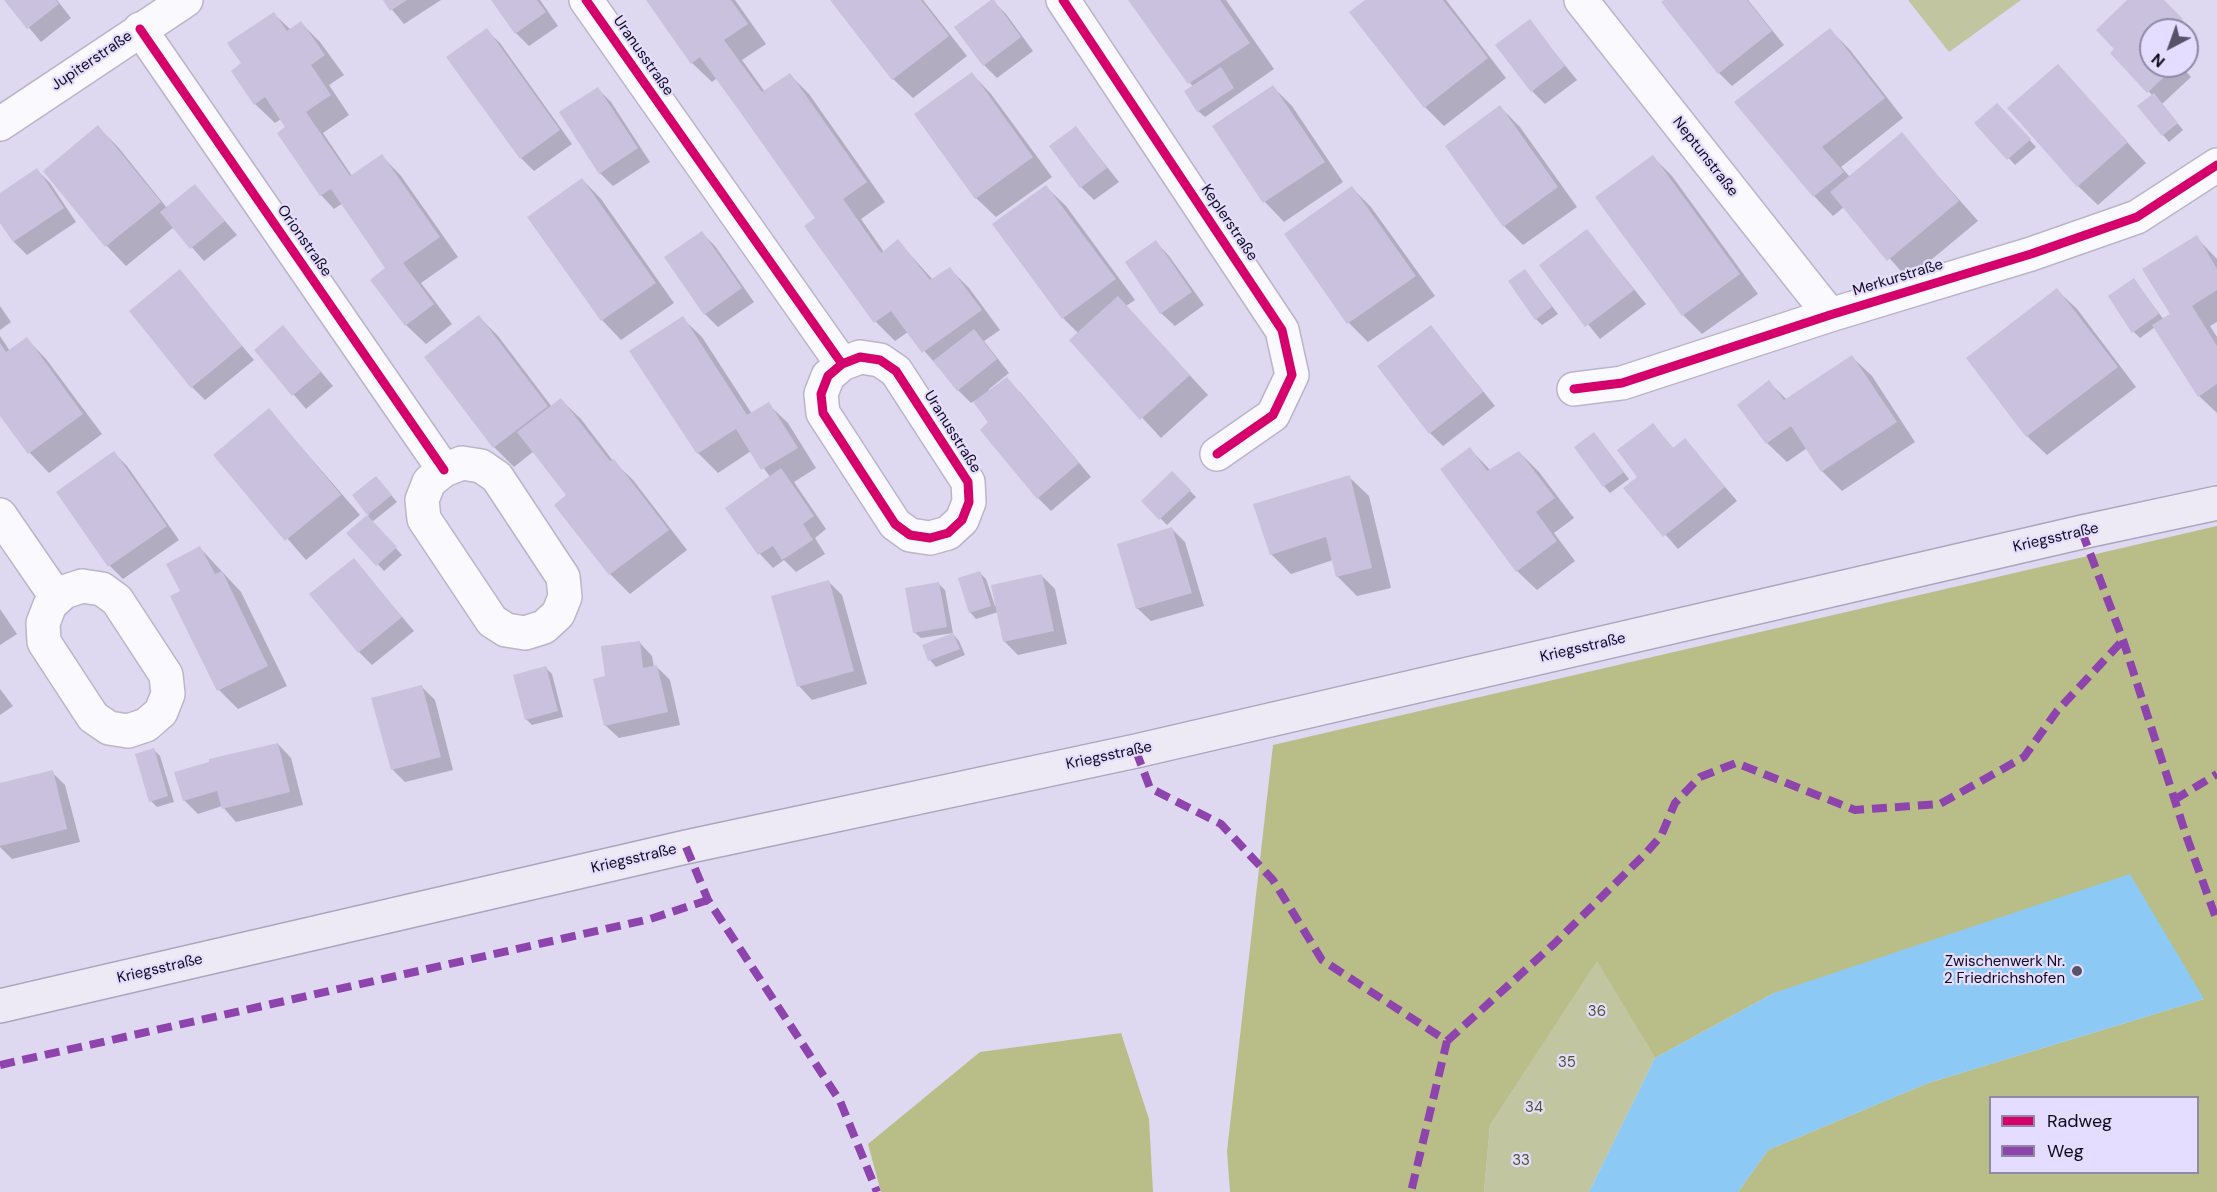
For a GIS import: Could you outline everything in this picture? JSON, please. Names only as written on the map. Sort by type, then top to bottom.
[{"type":"main road","name":"Kriegsstraße","points":[[0,1006],[686,846],[1136,751],[2082,532],[2217,503]]},
{"type":"street","name":"Jupiterstraße","points":[[0,124],[186,0]]},
{"type":"street","name":"Uranusstraße","points":[[585,0],[842,364]]},
{"type":"street","name":"Keplerstraße","points":[[1063,0],[1282,330],[1292,375],[1273,415],[1217,454]]},
{"type":"street","name":"Neptunstraße","points":[[1581,0],[1830,315]]},
{"type":"street","name":"Orionstraße","points":[[140,29],[444,470]]},
{"type":"street","name":"Merkurstraße","points":[[1574,389],[1622,383],[1830,315],[2031,254],[2137,217],[2217,165]]},
{"type":"street","name":"Uranusstraße","points":[[860,357],[879,360],[896,371],[963,474],[968,482],[969,502],[962,520],[948,533],[930,538],[910,535],[895,524],[826,421],[821,394],[828,376],[842,364],[860,357]]},
{"type":"street","points":[[462,463],[481,466],[497,477],[558,569],[563,577],[565,597],[558,614],[544,627],[525,633],[506,630],[492,621],[428,526],[424,519],[422,500],[429,482],[444,470],[462,463]]},
{"type":"street","points":[[0,515],[57,598]]},
{"type":"green space","points":[[1908,0],[2021,0],[1949,52]]},
{"type":"green space","points":[[2217,526],[2217,1192],[1738,1192],[1768,1150],[1928,1083],[2204,999],[1774,993],[1655,1058],[1597,961],[1490,1125],[1484,1192],[1230,1192],[1227,1151],[1273,745]]},
{"type":"green space","points":[[1597,960],[1655,1058],[1589,1192],[1484,1192],[1490,1125]]},
{"type":"green space","points":[[1121,1033],[1149,1119],[1153,1192],[881,1192],[868,1144],[980,1052]]},
{"type":"water","points":[[2130,874],[2204,999],[1928,1083],[1768,1150],[1738,1192],[1589,1192],[1655,1058],[1774,993]]},
{"type":"building","points":[[4,0],[56,0],[59,4],[27,29]]},
{"type":"building","points":[[383,0],[407,0],[390,11]]},
{"type":"building","points":[[491,0],[537,0],[546,12],[515,34]]},
{"type":"building","points":[[646,0],[731,0],[748,24],[724,40],[762,92],[790,73],[867,182],[843,199],[881,253],[898,239],[930,280],[950,267],[982,310],[922,353],[891,311],[874,323],[804,226],[815,218],[700,57],[691,64]]},
{"type":"building","points":[[830,0],[921,0],[949,36],[892,80]]},
{"type":"building","points":[[994,0],[1021,37],[983,66],[954,27]]},
{"type":"building","points":[[1128,0],[1220,0],[1250,43],[1188,84]]},
{"type":"building","points":[[1365,0],[1443,0],[1488,58],[1424,108],[1349,12]]},
{"type":"building","points":[[1664,0],[1747,0],[1772,31],[1718,74],[1661,2]]},
{"type":"building","points":[[2127,0],[2164,0],[2182,18],[2139,18],[2139,78],[2163,78],[2147,93],[2110,53],[2114,49],[2096,30]]},
{"type":"building","points":[[274,12],[287,31],[301,21],[325,55],[311,65],[331,95],[306,112],[350,176],[382,154],[440,237],[403,263],[434,304],[405,326],[370,280],[385,268],[331,189],[320,196],[277,133],[285,127],[265,97],[254,105],[231,71],[241,63],[227,43]]},
{"type":"building","points":[[1530,19],[1565,66],[1531,92],[1495,45]]},
{"type":"building","points":[[487,28],[560,130],[520,159],[446,57]]},
{"type":"building","points":[[1830,28],[1885,98],[1822,147],[1844,172],[1813,197],[1734,102]]},
{"type":"building","points":[[2058,64],[2128,142],[2077,187],[2007,108]]},
{"type":"building","points":[[1221,67],[1234,88],[1197,112],[1184,91]]},
{"type":"building","points":[[972,72],[1033,157],[975,199],[914,114]]},
{"type":"building","points":[[1273,85],[1325,162],[1263,203],[1212,126]]},
{"type":"building","points":[[598,87],[638,148],[599,174],[559,112]]},
{"type":"building","points":[[2154,93],[2178,123],[2162,136],[2137,106]]},
{"type":"building","points":[[1997,103],[2031,139],[2007,160],[1974,123]]},
{"type":"building","points":[[1500,105],[1558,187],[1503,227],[1445,146]]},
{"type":"building","points":[[98,125],[161,202],[105,247],[43,171]]},
{"type":"building","points":[[1076,126],[1107,168],[1080,188],[1049,146]]},
{"type":"building","points":[[1902,132],[1959,201],[1887,261],[1830,192]]},
{"type":"building","points":[[1653,155],[1740,274],[1682,316],[1595,197]]},
{"type":"building","points":[[37,168],[64,208],[13,242],[0,223],[0,193]]},
{"type":"building","points":[[582,178],[656,283],[601,321],[527,217]]},
{"type":"building","points":[[195,184],[225,221],[190,249],[160,212]]},
{"type":"building","points":[[1046,185],[1116,279],[1062,319],[992,224]]},
{"type":"building","points":[[1352,186],[1416,276],[1347,324],[1284,234]]},
{"type":"building","points":[[1587,229],[1634,290],[1585,327],[1539,265]]},
{"type":"building","points":[[702,231],[742,288],[704,315],[664,257]]},
{"type":"building","points":[[2197,235],[2217,269],[2217,290],[2192,306],[2217,346],[2217,384],[2198,397],[2152,325],[2170,314],[2142,269]]},
{"type":"building","points":[[1156,240],[1192,292],[1160,314],[1125,262]]},
{"type":"building","points":[[180,269],[242,346],[191,388],[129,311]]},
{"type":"building","points":[[1525,269],[1552,307],[1535,320],[1508,281]]},
{"type":"building","points":[[2134,278],[2159,314],[2132,333],[2108,296]]},
{"type":"building","points":[[2057,288],[2118,367],[2026,437],[1966,358]]},
{"type":"building","points":[[1118,296],[1190,375],[1140,420],[1069,340]]},
{"type":"building","points":[[479,315],[548,406],[493,448],[424,357]]},
{"type":"building","points":[[683,316],[747,415],[769,402],[798,448],[761,470],[736,429],[697,454],[629,351]]},
{"type":"building","points":[[283,325],[321,372],[292,396],[254,350]]},
{"type":"building","points":[[1431,325],[1483,392],[1429,434],[1377,366]]},
{"type":"building","points":[[974,329],[997,359],[957,391],[933,361]]},
{"type":"building","points":[[27,337],[83,414],[28,454],[0,416],[0,343],[6,352]]},
{"type":"building","points":[[1852,355],[1897,422],[1821,472],[1791,426],[1766,444],[1737,405],[1769,380],[1784,400]]},
{"type":"building","points":[[1007,377],[1079,463],[1037,499],[980,430],[988,422],[973,402]]},
{"type":"building","points":[[561,398],[610,461],[614,459],[669,530],[609,575],[554,505],[566,495],[517,432]]},
{"type":"building","points":[[269,408],[341,495],[285,541],[213,455]]},
{"type":"building","points":[[1653,423],[1673,448],[1685,438],[1725,487],[1663,537],[1623,488],[1637,477],[1617,450]]},
{"type":"building","points":[[1594,432],[1624,472],[1603,487],[1574,447]]},
{"type":"building","points":[[1470,447],[1487,471],[1519,451],[1555,498],[1536,512],[1557,541],[1516,572],[1440,469]]},
{"type":"building","points":[[114,451],[167,526],[108,567],[56,492]]},
{"type":"building","points":[[781,468],[814,516],[803,524],[813,540],[782,560],[773,546],[758,555],[725,508]]},
{"type":"building","points":[[1172,471],[1191,490],[1159,520],[1141,501]]},
{"type":"building","points":[[1350,475],[1372,568],[1336,577],[1326,537],[1270,555],[1253,504]]},
{"type":"building","points":[[376,476],[392,495],[367,515],[352,495]]},
{"type":"building","points":[[367,515],[397,547],[376,566],[346,533]]},
{"type":"building","points":[[1172,527],[1192,593],[1136,609],[1117,544]]},
{"type":"building","points":[[200,546],[215,574],[222,571],[268,666],[217,691],[170,596],[180,591],[166,564]]},
{"type":"building","points":[[354,558],[402,617],[358,653],[309,594]]},
{"type":"building","points":[[980,571],[991,606],[969,613],[958,578]]},
{"type":"building","points":[[1042,574],[1054,631],[1003,642],[991,585]]},
{"type":"building","points":[[829,580],[854,671],[797,687],[771,596]]},
{"type":"building","points":[[939,582],[947,627],[913,633],[905,588]]},
{"type":"building","points":[[953,633],[960,649],[928,661],[922,645]]},
{"type":"building","points":[[640,641],[643,668],[657,665],[668,712],[604,726],[593,679],[605,676],[601,646]]},
{"type":"building","points":[[546,666],[558,711],[525,720],[513,675]]},
{"type":"building","points":[[422,685],[441,757],[391,770],[371,698]]},
{"type":"building","points":[[278,743],[290,792],[222,809],[217,791],[183,801],[174,772],[209,762],[209,759]]},
{"type":"building","points":[[154,748],[168,796],[149,802],[135,754]]},
{"type":"building","points":[[53,770],[67,829],[0,846],[0,783]]},
{"type":"marked path","points":[[2082,532],[2123,640],[2186,835],[2217,921]]},
{"type":"marked path","points":[[1447,1041],[1555,943],[1645,854],[1661,836],[1675,803],[1700,777],[1736,763],[1855,810],[1940,804],[2024,757],[2057,711],[2123,640]]},
{"type":"marked path","points":[[1136,751],[1150,788],[1221,824],[1273,880],[1322,960],[1447,1041],[1411,1192]]},
{"type":"marked path","points":[[2174,800],[2217,774]]},
{"type":"marked path","points":[[686,847],[708,900],[840,1101],[877,1192]]},
{"type":"marked path","points":[[0,1065],[650,919],[708,900]]},
{"type":"cycle path","points":[[586,0],[842,364]]},
{"type":"cycle path","points":[[1063,0],[1282,330],[1292,375],[1273,415],[1217,454]]},
{"type":"cycle path","points":[[140,29],[444,470]]},
{"type":"cycle path","points":[[1574,389],[1622,383],[1830,315],[2031,254],[2137,217],[2217,165]]},
{"type":"cycle path","points":[[860,357],[880,360],[896,371],[968,482],[969,502],[962,520],[948,533],[930,538],[910,535],[895,524],[823,413],[821,394],[828,376],[842,364],[860,357]]},
{"type":"place","name":"Zwischenwerk Nr. 2 Friedrichshofen","points":[[2077,971]]},
{"type":"park label","name":"36","points":[[1597,1012]]},
{"type":"park label","name":"35","points":[[1567,1063]]},
{"type":"park label","name":"34","points":[[1534,1108]]},
{"type":"park label","name":"33","points":[[1521,1161]]}]
